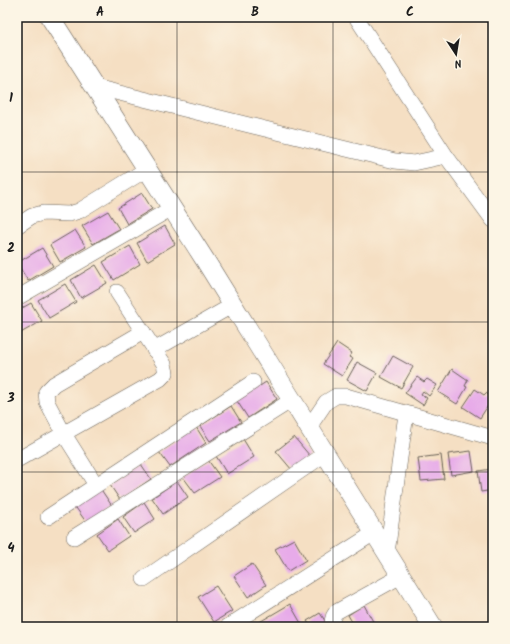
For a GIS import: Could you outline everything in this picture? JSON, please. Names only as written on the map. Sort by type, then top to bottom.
[{"type":"street","points":[[50,17],[233,305],[433,627]]},
{"type":"street","points":[[356,17],[446,156],[493,220]]},
{"type":"street","points":[[95,87],[395,161],[414,163],[446,156]]},
{"type":"street","points":[[17,226],[32,216],[43,213],[69,214],[79,211],[147,169]]},
{"type":"street","points":[[17,298],[172,208]]},
{"type":"street","points":[[17,460],[160,379],[166,373],[164,364],[118,292]]},
{"type":"street","points":[[154,350],[233,305]]},
{"type":"street","points":[[96,485],[64,434],[47,402],[46,392],[54,384],[143,332]]},
{"type":"street","points":[[48,517],[253,382]]},
{"type":"street","points":[[309,427],[326,402],[336,396],[346,396],[493,438]]},
{"type":"street","points":[[74,537],[292,400]]},
{"type":"street","points":[[387,554],[406,414]]},
{"type":"street","points":[[144,579],[325,454]]},
{"type":"street","points":[[227,627],[374,533]]},
{"type":"street","points":[[334,627],[332,616],[336,612],[401,576]]},
{"type":"building","points":[[142,193],[152,209],[127,224],[118,208]]},
{"type":"building","points":[[108,211],[119,229],[93,244],[82,226]]},
{"type":"building","points":[[165,226],[175,244],[147,261],[137,243]]},
{"type":"building","points":[[75,230],[86,247],[60,262],[50,245]]},
{"type":"building","points":[[130,246],[140,264],[114,280],[103,262]]},
{"type":"building","points":[[42,248],[53,266],[28,281],[17,263]]},
{"type":"building","points":[[96,265],[107,283],[81,298],[71,280]]},
{"type":"building","points":[[65,284],[76,302],[49,318],[38,300]]},
{"type":"building","points":[[31,303],[42,321],[17,335],[17,311]]},
{"type":"building","points":[[337,343],[352,353],[349,357],[353,359],[342,376],[323,364]]},
{"type":"building","points":[[393,356],[413,367],[401,388],[381,377]]},
{"type":"building","points":[[357,362],[377,373],[367,391],[347,380]]},
{"type":"building","points":[[452,369],[468,380],[465,386],[467,387],[457,404],[438,392]]},
{"type":"building","points":[[417,377],[424,382],[427,379],[437,385],[429,396],[423,391],[421,394],[427,398],[423,405],[405,393]]},
{"type":"building","points":[[266,382],[277,399],[248,418],[237,401]]},
{"type":"building","points":[[475,389],[484,395],[486,393],[493,398],[480,418],[463,407]]},
{"type":"building","points":[[231,406],[241,422],[210,441],[200,426]]},
{"type":"building","points":[[196,427],[206,443],[170,467],[159,452]]},
{"type":"building","points":[[294,437],[310,456],[292,470],[276,451]]},
{"type":"building","points":[[243,439],[254,457],[227,474],[216,456]]},
{"type":"building","points":[[471,451],[474,471],[451,475],[448,454]]},
{"type":"building","points":[[441,455],[444,479],[421,481],[418,458]]},
{"type":"building","points":[[208,460],[220,477],[195,493],[183,477]]},
{"type":"building","points":[[141,464],[151,479],[120,500],[110,485]]},
{"type":"building","points":[[493,469],[493,490],[481,492],[478,471]]},
{"type":"building","points":[[177,481],[188,497],[163,514],[152,498]]},
{"type":"building","points":[[100,488],[112,506],[86,522],[74,505]]},
{"type":"building","points":[[144,502],[155,519],[134,533],[123,517]]},
{"type":"building","points":[[118,519],[129,536],[108,550],[97,534]]},
{"type":"building","points":[[294,539],[306,560],[288,571],[275,549]]},
{"type":"building","points":[[252,564],[266,585],[248,597],[234,576]]},
{"type":"building","points":[[216,586],[232,611],[214,622],[198,597]]},
{"type":"building","points":[[290,604],[302,625],[299,627],[251,627]]},
{"type":"building","points":[[364,605],[376,627],[344,627],[352,622],[348,615]]},
{"type":"building","points":[[320,613],[329,627],[311,627],[307,621]]}]
